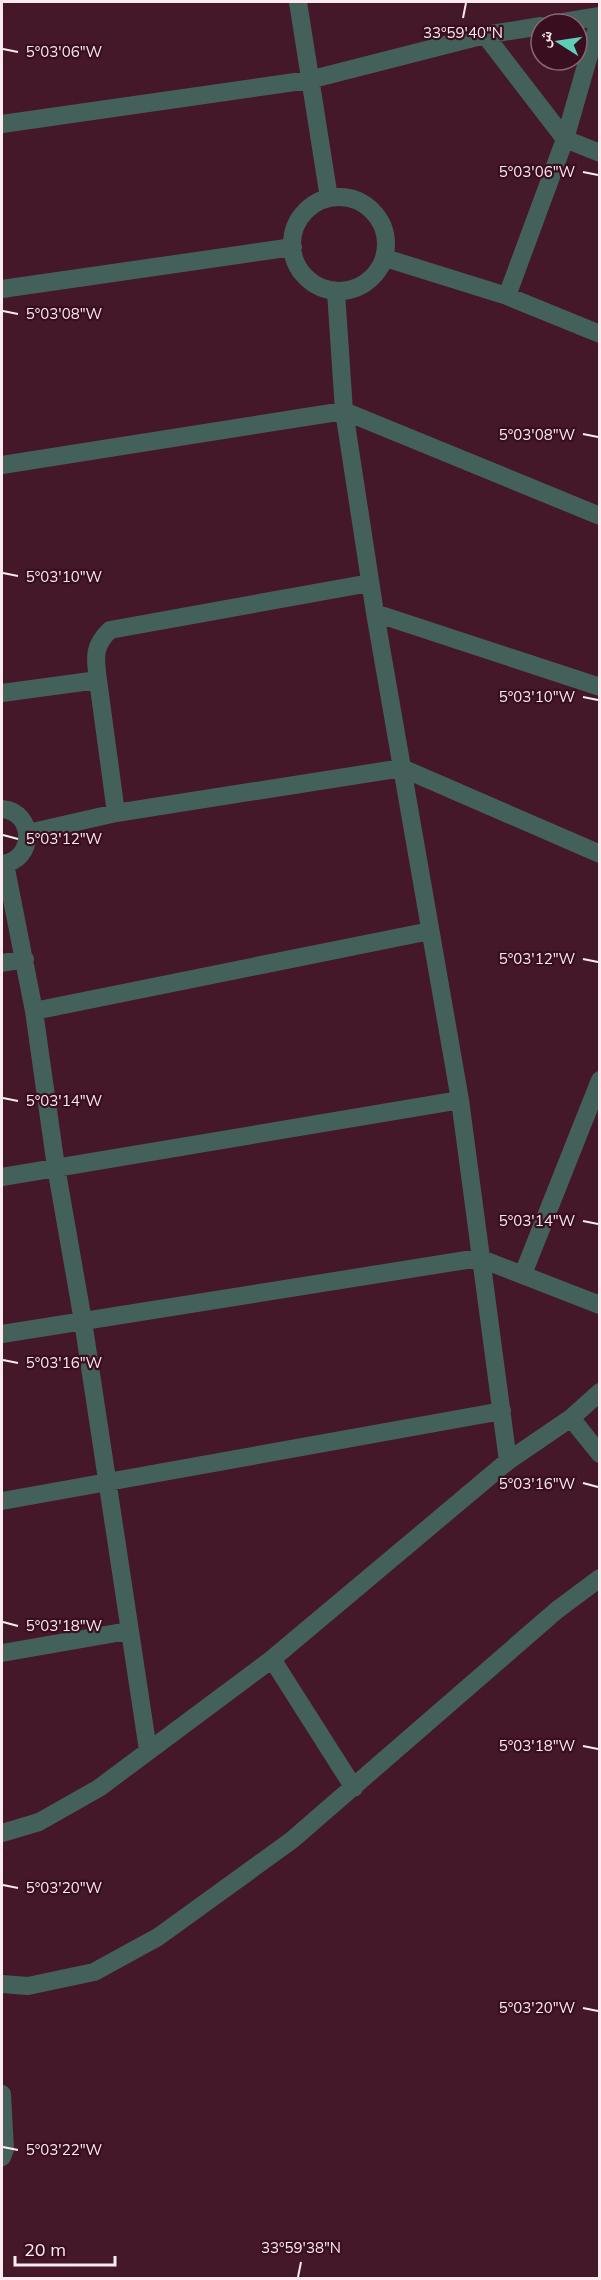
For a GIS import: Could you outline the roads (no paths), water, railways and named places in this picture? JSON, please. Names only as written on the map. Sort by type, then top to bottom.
[{"type":"street","points":[[298,2],[329,198]]},
{"type":"street","points":[[507,296],[564,139],[600,16]]},
{"type":"street","points":[[2,124],[309,80],[484,35],[529,28]]},
{"type":"street","points":[[484,35],[564,139],[600,153]]},
{"type":"street","points":[[329,198],[357,200],[378,217],[385,230],[385,258],[371,280],[355,289],[336,292],[323,289],[303,274],[296,264],[293,247],[297,223],[305,212],[329,198]]},
{"type":"street","points":[[2,289],[293,247]]},
{"type":"street","points":[[385,258],[507,296],[600,334]]},
{"type":"street","points":[[336,292],[344,411],[375,613],[460,1100],[479,1258],[508,1461]]},
{"type":"street","points":[[2,465],[344,411],[600,516]]},
{"type":"street","points":[[116,813],[94,654],[100,640],[110,630],[370,583]]},
{"type":"street","points":[[375,613],[600,687]]},
{"type":"street","points":[[2,693],[98,680]]},
{"type":"street","points":[[28,833],[116,813],[402,768],[600,854]]},
{"type":"street","points":[[2,804],[20,816],[28,833],[26,846],[18,858],[3,864],[34,1011],[56,1167],[108,1483],[128,1631],[148,1749]]},
{"type":"street","points":[[34,1011],[430,931]]},
{"type":"street","points":[[2,963],[25,960]]},
{"type":"street","points":[[523,1274],[600,1080]]},
{"type":"street","points":[[2,1177],[460,1100]]},
{"type":"street","points":[[2,1334],[479,1258],[600,1305]]},
{"type":"street","points":[[2,1833],[39,1822],[99,1788],[148,1749],[272,1659],[508,1461],[571,1418],[600,1392]]},
{"type":"street","points":[[2,1501],[502,1411]]},
{"type":"street","points":[[571,1418],[600,1454]]},
{"type":"street","points":[[2,1984],[28,1986],[94,1972],[158,1937],[273,1854],[354,1788],[557,1610],[600,1578]]},
{"type":"street","points":[[2,1653],[128,1631]]},
{"type":"street","points":[[272,1659],[354,1788]]},
{"type":"street","points":[[2,2094],[5,2149],[2,2157]]}]
